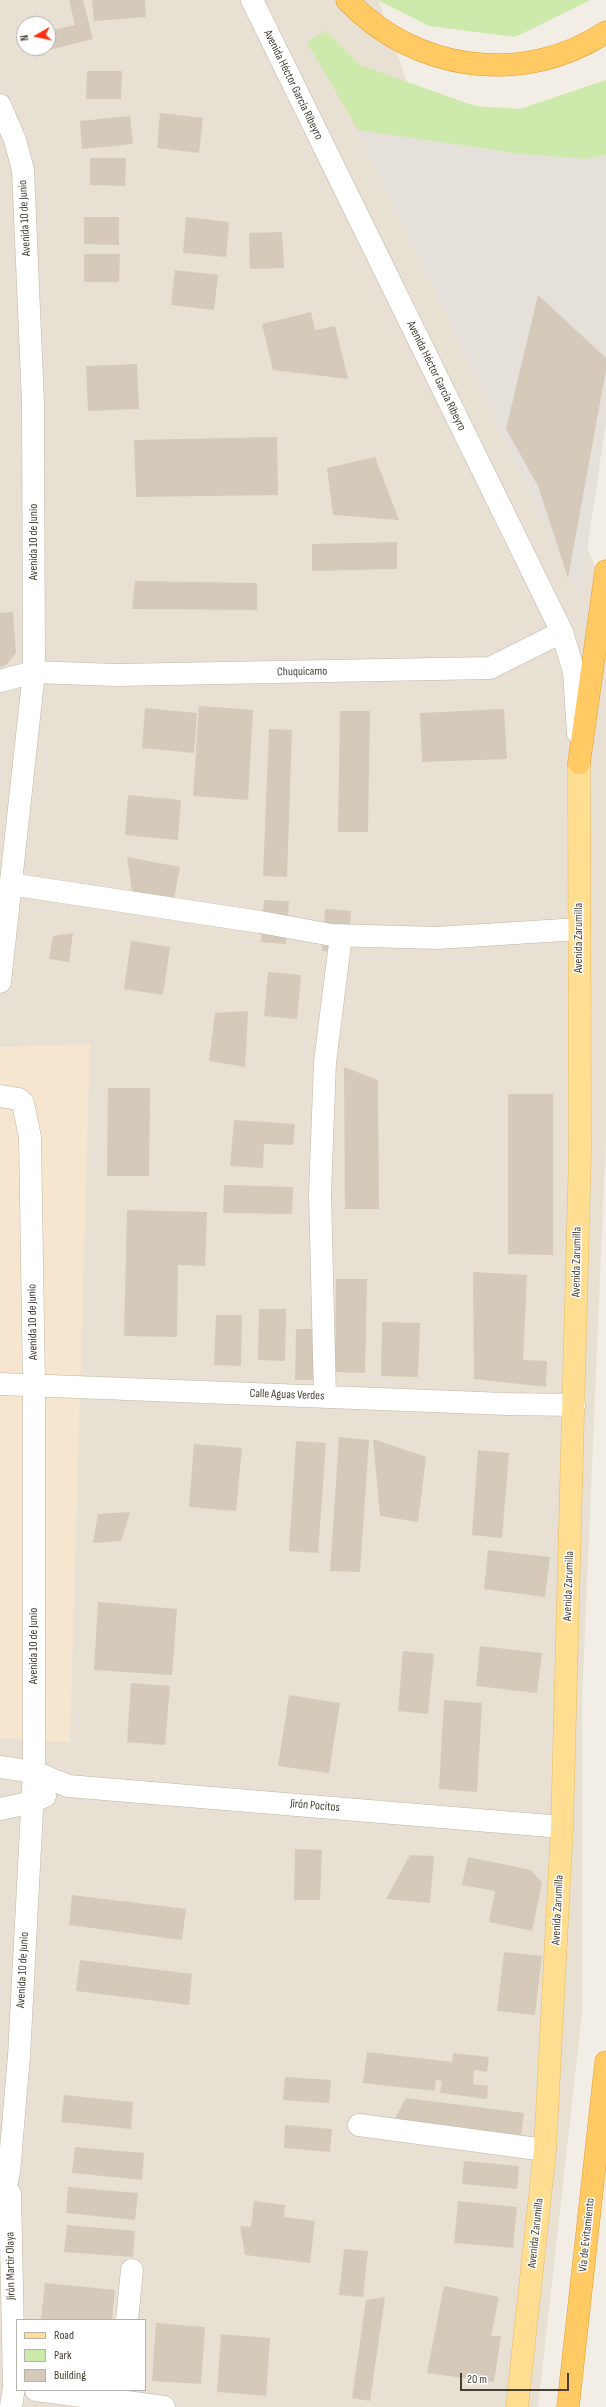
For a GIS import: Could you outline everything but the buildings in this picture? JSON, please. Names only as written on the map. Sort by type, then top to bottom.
[{"type":"highway","points":[[347,0],[360,14],[386,33],[414,49],[444,59],[476,65],[507,66],[537,62],[567,52],[606,32]]},
{"type":"highway","points":[[579,763],[606,571]]},
{"type":"highway","name":"Vía de Evitamiento","points":[[568,2407],[606,2062]]},
{"type":"main road","name":"Avenida Zarumilla","points":[[517,2407],[545,2150],[562,1827],[580,1152],[579,763]]},
{"type":"street","name":"Avenida Héctor García Ribeyro","points":[[252,0],[562,632],[574,672],[579,763]]},
{"type":"street","name":"Avenida 10 de Junio","points":[[0,105],[15,140],[23,170],[33,403],[34,672],[0,982]]},
{"type":"street","name":"Chuquicamo","points":[[0,681],[34,672],[116,675],[490,668],[562,632]]},
{"type":"street","points":[[10,884],[341,936],[437,938],[579,929]]},
{"type":"street","points":[[325,1396],[320,1194],[325,1062],[341,936]]},
{"type":"street","name":"Avenida 10 de Junio","points":[[0,1096],[20,1099],[23,1104],[30,1137],[34,1385],[34,1772],[18,2056],[9,2172],[0,2213]]},
{"type":"street","name":"Calle Aguas Verdes","points":[[0,1384],[574,1405]]},
{"type":"street","name":"Jirón Pocitos","points":[[0,1767],[34,1772],[68,1786],[562,1827]]},
{"type":"street","name":"Jirón Pocitos","points":[[0,1809],[32,1802],[68,1786]]},
{"type":"street","points":[[359,2125],[545,2150]]},
{"type":"street","name":"Jirón Martir Olaya","points":[[9,2172],[10,2392]]},
{"type":"street","points":[[127,2319],[132,2270]]},
{"type":"street","points":[[52,2391],[118,2395],[164,2407]]},
{"type":"shaded area","points":[[0,0],[378,0],[419,116],[606,595],[606,1138],[582,1701],[582,2013],[538,2407],[0,2407]]},
{"type":"shaded area","points":[[358,130],[521,154],[586,159],[606,155],[606,422],[580,599]]},
{"type":"shaded area","points":[[90,1044],[70,1742],[0,1738],[0,1047]]},
{"type":"green space","points":[[377,0],[591,0],[515,37],[429,26]]},
{"type":"green space","points":[[326,31],[360,65],[475,106],[520,109],[606,80],[606,155],[586,159],[521,154],[358,130],[307,42]]}]
